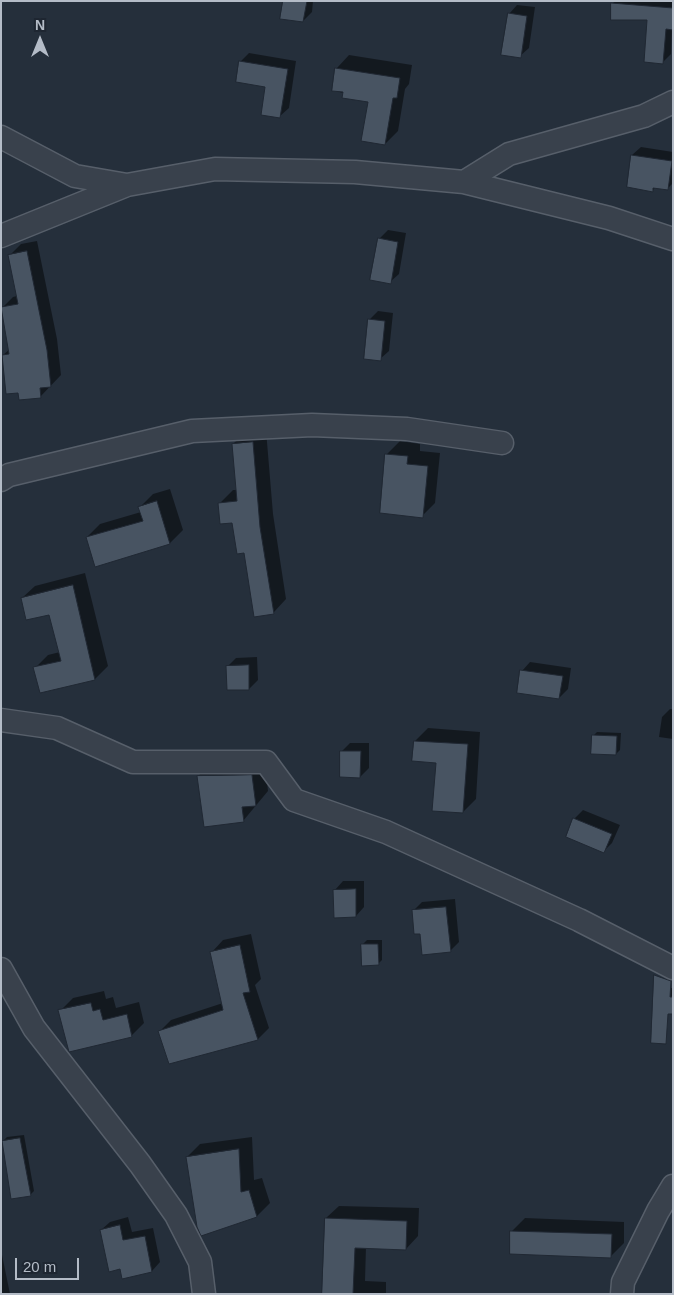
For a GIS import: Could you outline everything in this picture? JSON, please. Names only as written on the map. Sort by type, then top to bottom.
[{"type":"street","points":[[464,182],[509,154],[644,116],[673,102]]},
{"type":"street","points":[[1,137],[76,176],[127,185]]},
{"type":"street","points":[[1,236],[127,185],[215,169],[354,172],[464,182],[609,218],[673,239]]},
{"type":"street","points":[[1,480],[9,475],[192,431],[312,425],[407,429],[502,442]]},
{"type":"street","points":[[1,720],[57,728],[133,762],[266,762],[294,800],[386,832],[579,920],[673,968]]},
{"type":"street","points":[[1,969],[34,1028],[140,1164],[176,1215],[200,1262],[204,1294]]},
{"type":"street","points":[[622,1294],[623,1282],[658,1211],[673,1186]]},
{"type":"building","points":[[283,1],[307,1],[303,22],[280,19]]},
{"type":"building","points":[[611,3],[673,8],[673,30],[666,29],[663,64],[644,62],[647,20],[611,20]]},
{"type":"building","points":[[508,13],[527,16],[521,58],[501,55]]},
{"type":"building","points":[[239,61],[288,69],[280,118],[261,115],[265,87],[236,82]]},
{"type":"building","points":[[335,68],[400,78],[397,98],[393,98],[385,145],[361,141],[368,102],[342,98],[343,92],[332,91]]},
{"type":"building","points":[[631,155],[672,161],[668,190],[653,188],[653,192],[627,187]]},
{"type":"building","points":[[378,238],[398,242],[391,284],[370,280]]},
{"type":"building","points":[[27,251],[47,350],[51,387],[40,388],[41,398],[19,400],[18,393],[6,394],[2,355],[9,354],[1,307],[18,304],[8,255]]},
{"type":"building","points":[[368,319],[385,321],[381,361],[364,359]]},
{"type":"building","points":[[253,442],[260,527],[274,614],[254,617],[244,553],[237,554],[232,523],[220,524],[218,503],[237,501],[232,444]]},
{"type":"building","points":[[385,454],[408,456],[407,464],[428,466],[423,518],[380,513]]},
{"type":"building","points":[[157,501],[170,544],[95,567],[86,537],[143,521],[138,507]]},
{"type":"building","points":[[73,585],[95,680],[40,693],[33,667],[61,661],[49,615],[26,620],[21,598]]},
{"type":"building","points":[[249,665],[249,690],[227,690],[226,666]]},
{"type":"building","points":[[520,670],[563,676],[559,699],[517,693]]},
{"type":"building","points":[[592,735],[617,736],[616,755],[591,754]]},
{"type":"building","points":[[414,741],[468,744],[463,813],[432,811],[436,763],[412,761]]},
{"type":"building","points":[[340,751],[361,751],[360,778],[340,777]]},
{"type":"building","points":[[252,775],[256,806],[242,807],[244,822],[204,827],[197,776]]},
{"type":"building","points":[[573,818],[612,834],[604,853],[566,837]]},
{"type":"building","points":[[356,889],[356,917],[334,918],[333,890]]},
{"type":"building","points":[[446,907],[451,952],[422,955],[420,934],[414,934],[412,910]]},
{"type":"building","points":[[361,944],[378,944],[379,965],[362,966]]},
{"type":"building","points":[[240,945],[250,992],[243,993],[258,1040],[169,1064],[158,1031],[223,1010],[210,952]]},
{"type":"building","points":[[654,975],[671,981],[670,997],[673,997],[673,1014],[668,1014],[666,1044],[651,1043]]},
{"type":"building","points":[[91,1003],[93,1011],[100,1009],[103,1020],[127,1014],[132,1037],[69,1052],[58,1010]]},
{"type":"building","points":[[20,1138],[31,1196],[11,1199],[2,1141]]},
{"type":"building","points":[[239,1149],[241,1192],[249,1190],[257,1217],[201,1236],[197,1227],[186,1157]]},
{"type":"building","points":[[325,1218],[407,1221],[406,1250],[355,1248],[353,1294],[322,1294]]},
{"type":"building","points":[[120,1225],[123,1240],[145,1236],[152,1272],[122,1279],[120,1269],[109,1272],[100,1230]]},
{"type":"building","points":[[510,1231],[612,1234],[611,1258],[510,1254]]}]
